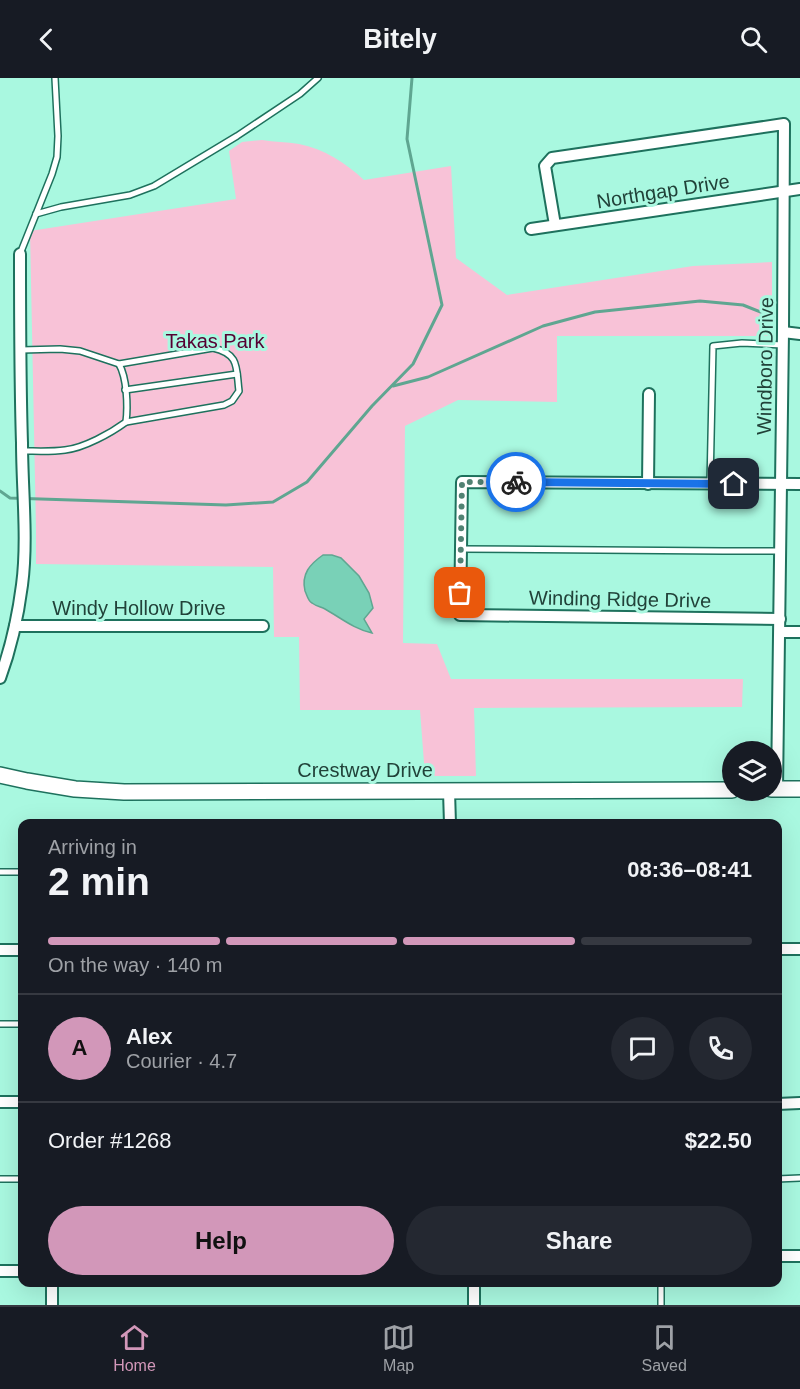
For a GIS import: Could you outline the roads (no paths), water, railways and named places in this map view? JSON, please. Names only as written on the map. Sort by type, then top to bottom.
[{"type":"main road","name":"Crestway Drive","points":[[0,775],[75,789],[124,792],[722,790]]},
{"type":"main road","points":[[782,789],[800,789]]},
{"type":"street","name":"Windboro Drive","points":[[555,225],[545,166],[552,158],[784,124],[782,484],[776,741]]},
{"type":"street","name":"Northgap Drive","points":[[531,229],[800,189]]},
{"type":"street","points":[[0,678],[15,627],[22,583],[24,544],[20,254]]},
{"type":"street","points":[[783,332],[800,333]]},
{"type":"street","points":[[648,484],[649,394]]},
{"type":"street","points":[[461,549],[462,482],[800,484]]},
{"type":"street","name":"Winding Ridge Drive","points":[[461,549],[460,615],[780,619]]},
{"type":"street","name":"Windy Hollow Drive","points":[[15,627],[263,626]]},
{"type":"street","points":[[780,632],[800,632]]},
{"type":"street","points":[[449,791],[450,819]]},
{"type":"street","points":[[782,949],[800,949]]},
{"type":"street","points":[[0,950],[18,950]]},
{"type":"street","points":[[0,1102],[18,1102]]},
{"type":"street","points":[[782,1104],[800,1103]]},
{"type":"street","points":[[782,1256],[800,1256]]},
{"type":"street","points":[[0,1271],[18,1271]]},
{"type":"street","points":[[52,1287],[52,1305]]},
{"type":"street","points":[[474,1287],[474,1305]]},
{"type":"lane","points":[[20,254],[57,157],[56,78]]},
{"type":"lane","points":[[36,214],[61,207],[130,195],[154,186],[237,136],[300,94],[318,78]]},
{"type":"lane","points":[[710,484],[713,346],[783,345]]},
{"type":"lane","points":[[20,351],[60,349],[80,351],[119,364],[213,348],[226,351],[234,359],[239,391],[232,401],[224,405],[126,422],[112,432],[74,449],[22,451]]},
{"type":"lane","points":[[119,364],[123,371],[126,422]]},
{"type":"lane","points":[[125,390],[237,374]]},
{"type":"lane","points":[[461,549],[781,551]]},
{"type":"lane","points":[[0,872],[18,872]]},
{"type":"lane","points":[[0,1024],[18,1024]]},
{"type":"lane","points":[[782,1179],[800,1178]]},
{"type":"lane","points":[[0,1179],[18,1179]]},
{"type":"lane","points":[[661,1287],[661,1305]]},
{"type":"waterway","points":[[0,491],[10,498],[226,505],[273,502],[307,482],[372,406],[413,364],[442,305],[407,139],[412,78]]},
{"type":"waterway","points":[[393,386],[428,377],[543,326],[595,312],[700,301],[743,305],[773,317]]},
{"type":"park label","name":"Takas Park","points":[[215,341]]}]
